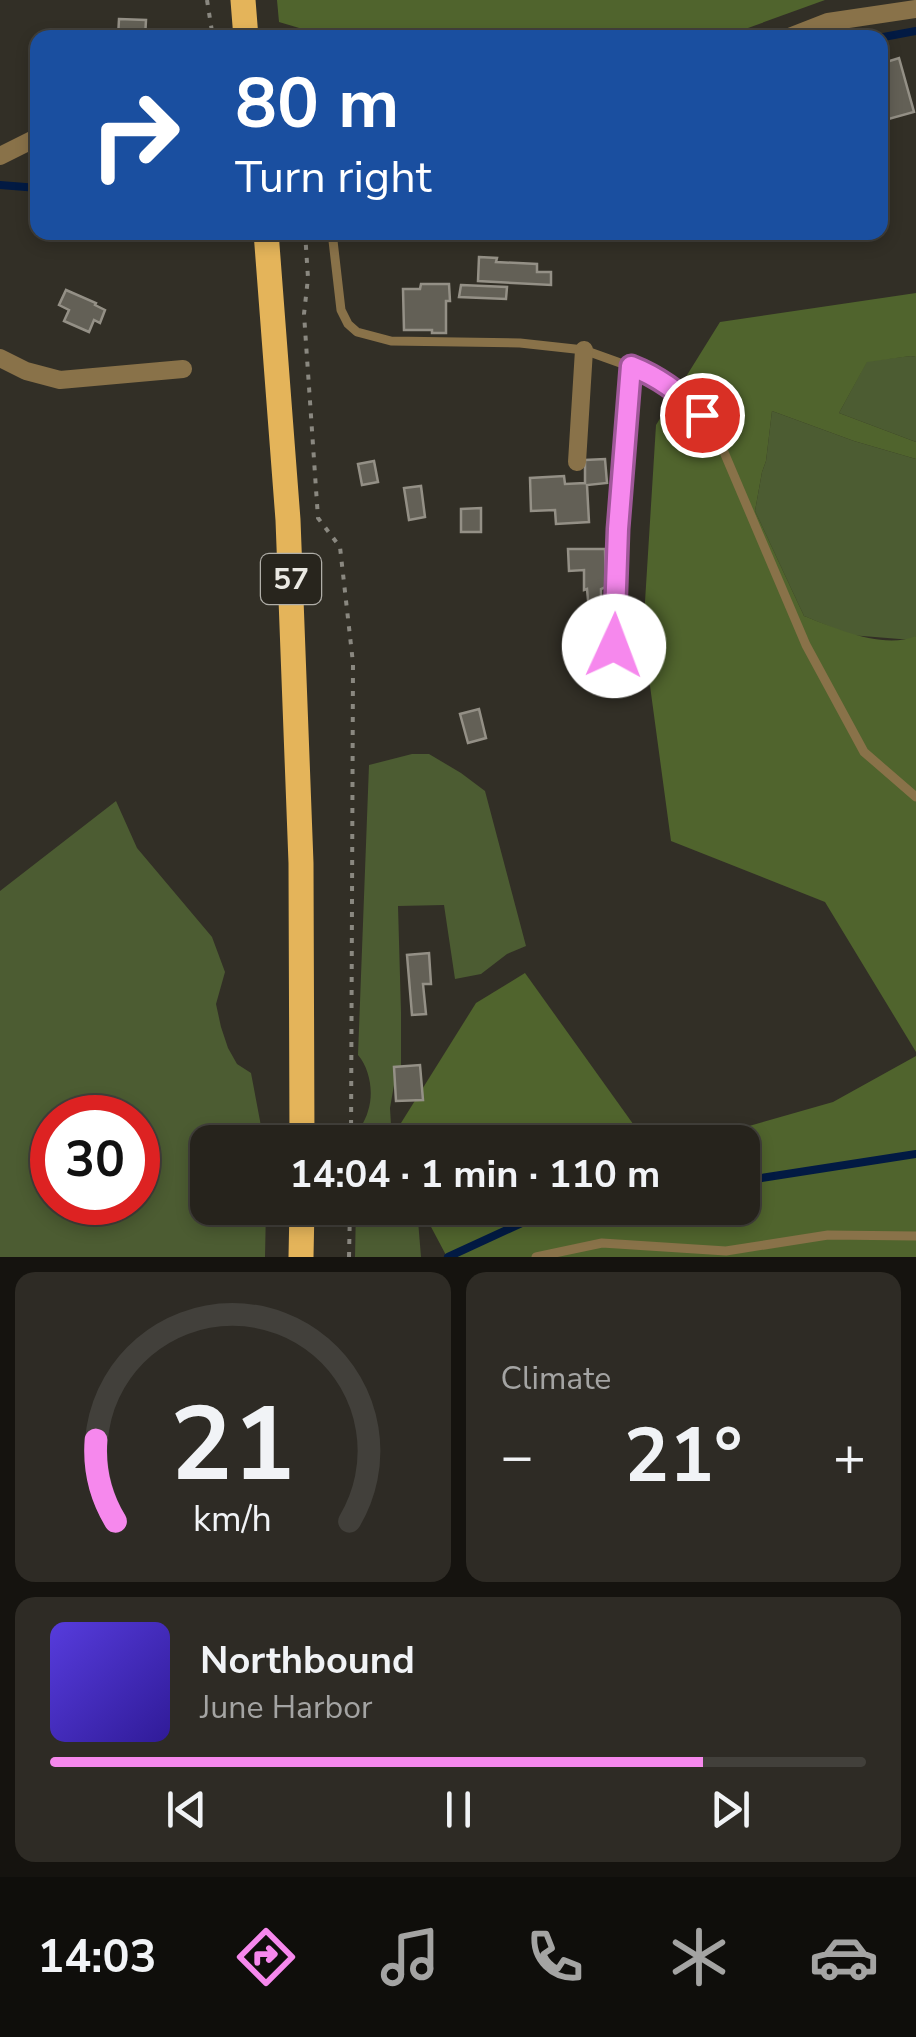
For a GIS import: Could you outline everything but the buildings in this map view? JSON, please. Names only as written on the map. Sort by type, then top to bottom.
[{"type":"main road","points":[[243,0],[245,30]]},
{"type":"main road","name":"57","points":[[267,240],[288,520],[302,863],[302,1125]]},
{"type":"main road","points":[[301,1257],[302,1225]]},
{"type":"street","points":[[808,30],[828,22],[916,9]]},
{"type":"street","points":[[0,156],[30,142]]},
{"type":"street","points":[[577,462],[584,350]]},
{"type":"street","points":[[0,358],[26,371],[60,380],[183,369]]},
{"type":"street","points":[[614,646],[618,529],[631,366]]},
{"type":"lane","points":[[333,240],[341,310],[357,332],[390,341],[520,343],[584,350],[650,374],[669,385],[702,415],[721,446],[806,645],[864,752],[916,797]]},
{"type":"lane","points":[[536,1257],[602,1243],[726,1251],[828,1236],[916,1236]]},
{"type":"path","points":[[207,0],[211,30]]},
{"type":"path","points":[[306,240],[308,278],[304,314],[318,518],[340,547],[353,662],[351,1125]]},
{"type":"path","points":[[350,1225],[350,1257]]},
{"type":"green space","points":[[277,0],[825,0],[742,30],[306,30],[279,22]]},
{"type":"green space","points":[[916,293],[916,357],[867,362],[839,413],[916,442],[916,459],[772,411],[755,511],[804,616],[874,639],[903,640],[916,636],[916,1052],[825,902],[671,841],[643,634],[656,425],[720,322]]},
{"type":"green space","points":[[916,357],[916,442],[839,413],[867,361]]},
{"type":"green space","points":[[772,411],[916,459],[916,636],[912,640],[850,635],[804,616],[755,511]]},
{"type":"green space","points":[[412,754],[429,754],[485,791],[526,946],[507,954],[481,974],[455,979],[444,905],[398,906],[401,1066],[390,1108],[391,1125],[362,1125],[371,1097],[368,1074],[358,1055],[369,765]]},
{"type":"green space","points":[[116,801],[137,848],[212,937],[225,972],[216,1004],[221,1027],[237,1064],[251,1073],[261,1125],[190,1125],[190,1225],[266,1225],[265,1257],[0,1257],[0,891]]},
{"type":"green space","points":[[525,973],[634,1125],[400,1125],[476,1003]]},
{"type":"green space","points":[[916,1056],[916,1257],[447,1257],[430,1225],[760,1225],[760,1125],[752,1125],[833,1102]]},
{"type":"green space","points":[[356,1225],[418,1225],[421,1257],[355,1257]]},
{"type":"waterway","points":[[888,36],[916,31]]},
{"type":"waterway","points":[[0,185],[30,187]]},
{"type":"waterway","points":[[760,1178],[916,1154]]},
{"type":"waterway","points":[[448,1257],[517,1225]]},
{"type":"route","points":[[614,646],[618,529],[631,366],[669,385],[702,415]]}]
